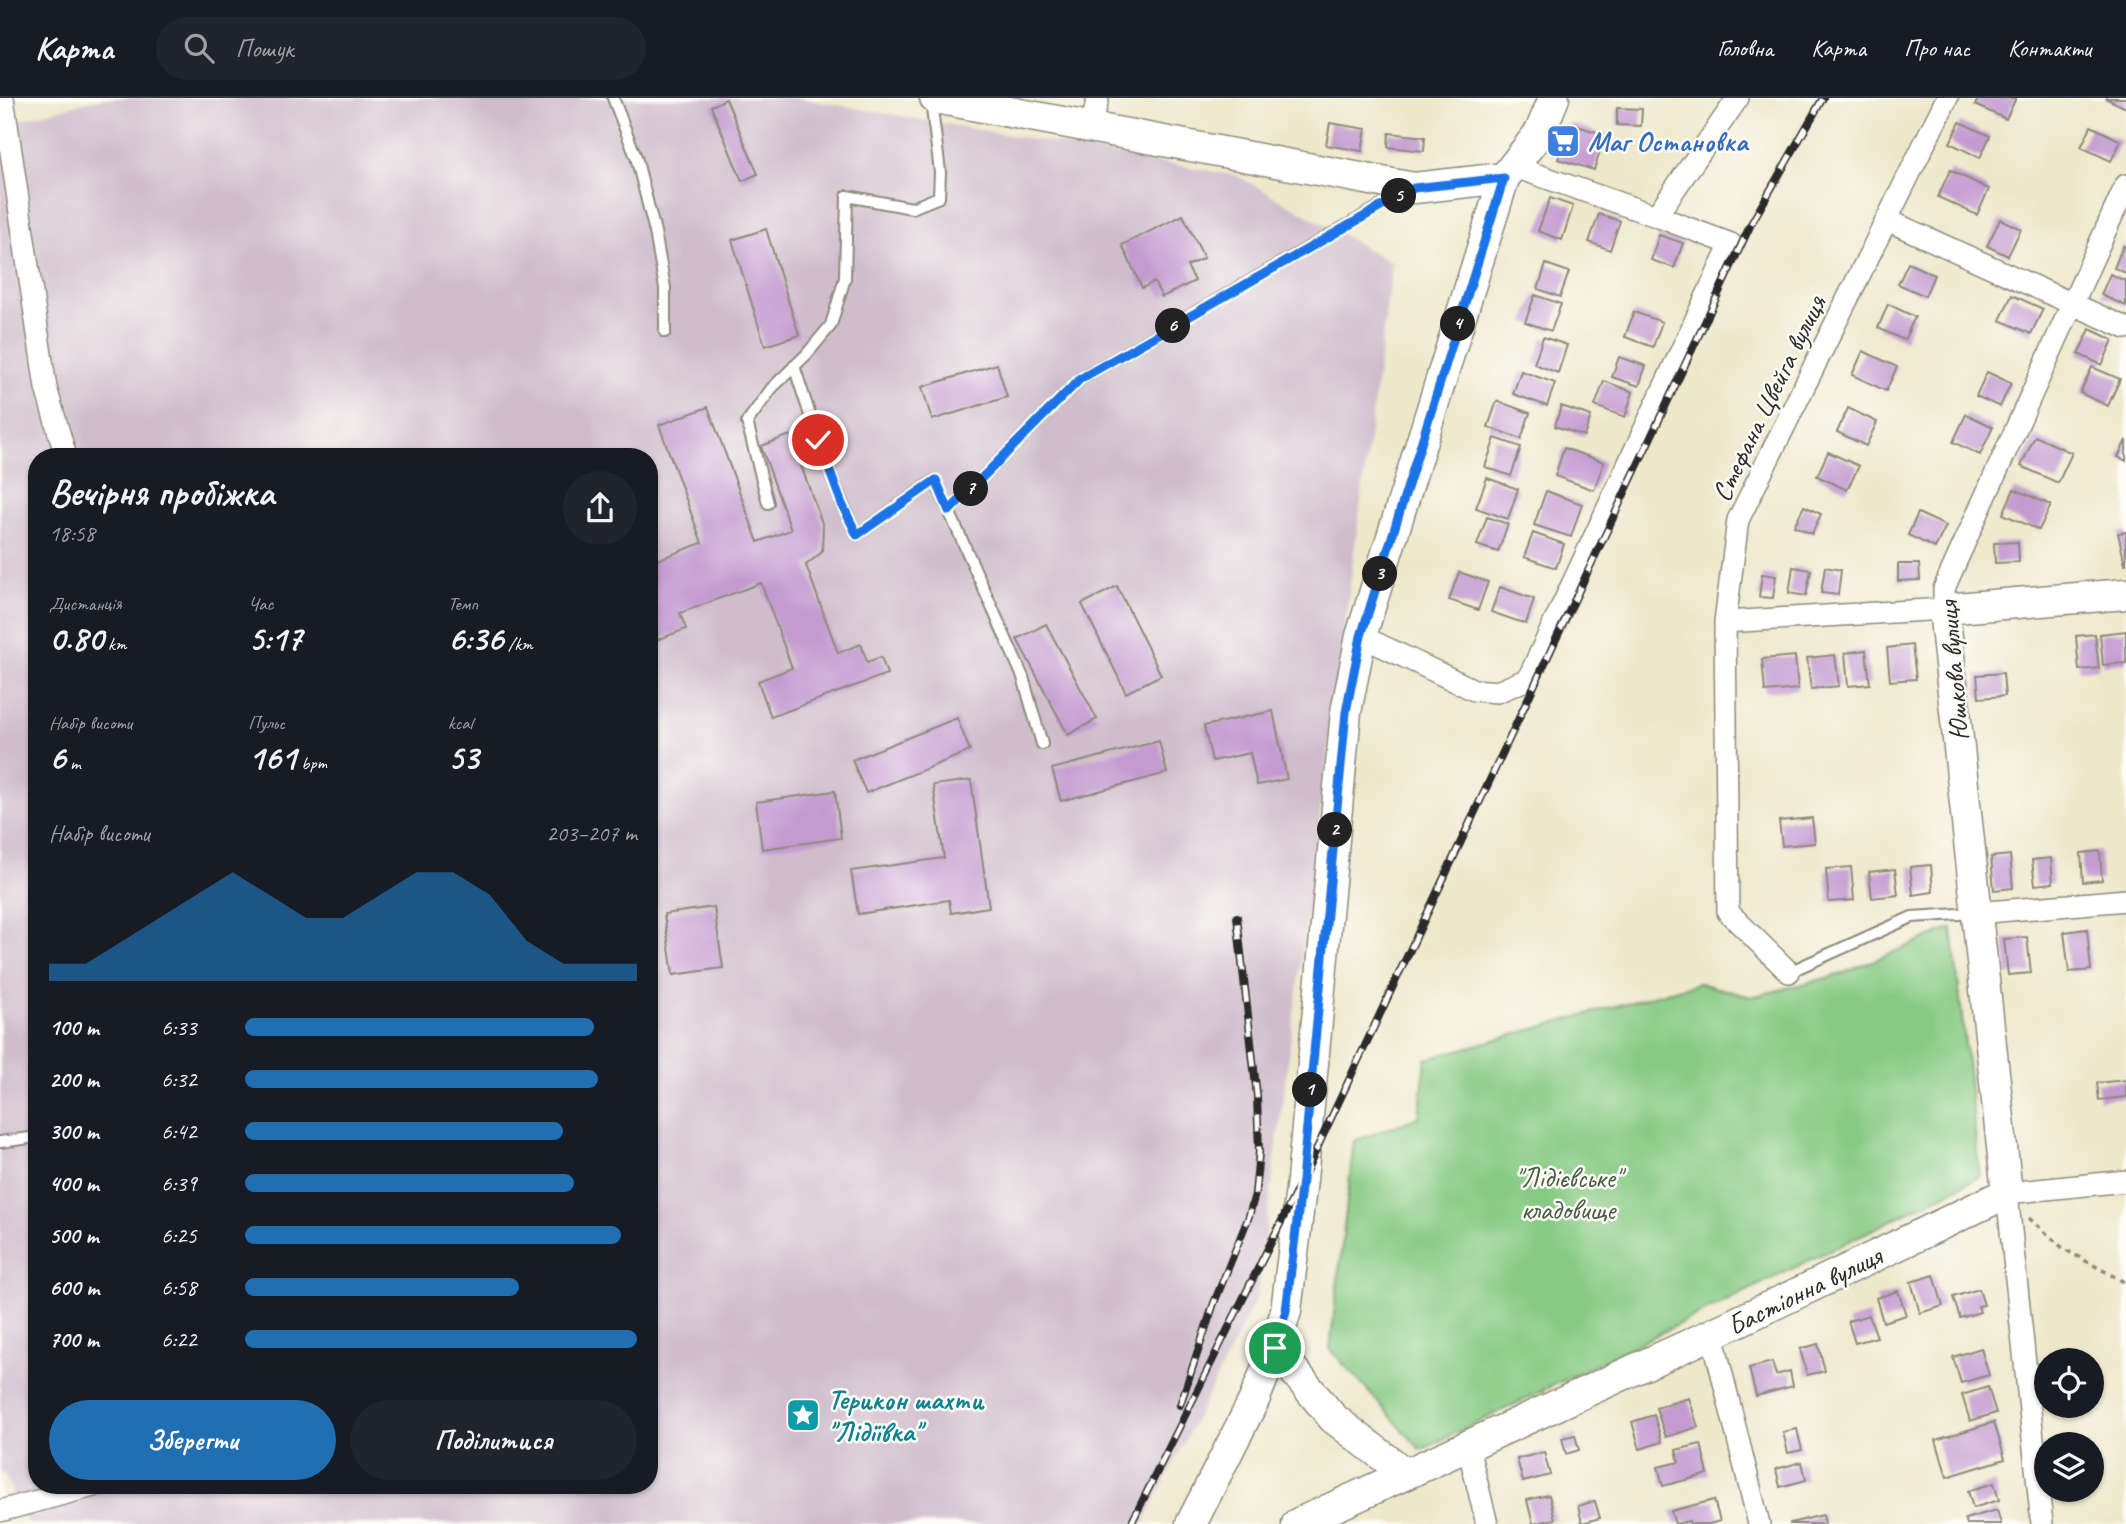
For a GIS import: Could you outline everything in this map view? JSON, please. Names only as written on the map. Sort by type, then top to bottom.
[{"type":"main road","points":[[933,98],[1414,188],[1508,172]]},
{"type":"main road","points":[[1191,1524],[1254,1400],[1275,1348],[1286,1311],[1302,1180],[1346,712],[1361,636],[1508,172],[1541,132],[1554,98]]},
{"type":"main road","points":[[1944,609],[2126,594]]},
{"type":"main road","name":"Юшкова вулиця","points":[[1944,609],[2007,1193]]},
{"type":"main road","name":"Бастіонна вулиця","points":[[1297,1524],[1335,1516],[1406,1474],[1712,1334],[2007,1193]]},
{"type":"main road","points":[[1275,1348],[1333,1418],[1406,1474]]},
{"type":"street","points":[[3,98],[46,388],[63,448]]},
{"type":"street","points":[[1091,127],[1098,98]]},
{"type":"street","points":[[1656,216],[1738,98]]},
{"type":"street","name":"Стефана Цвейга вулиця","points":[[1789,972],[1728,912],[1725,622],[1738,520],[1947,98]]},
{"type":"street","points":[[1361,636],[1474,690],[1497,692],[1528,679],[1731,244],[1656,216],[1508,172]]},
{"type":"street","name":"Юшкова вулиця","points":[[1944,609],[1944,589],[1949,577],[2126,185]]},
{"type":"street","points":[[1887,220],[2126,328]]},
{"type":"street","points":[[1725,622],[1944,609]]},
{"type":"street","points":[[1977,913],[2126,900]]},
{"type":"street","points":[[2042,1524],[2007,1193],[2126,1181]]},
{"type":"street","points":[[1712,1334],[1759,1524]]},
{"type":"street","points":[[1468,1447],[1487,1524]]},
{"type":"street","points":[[0,1511],[63,1494]]},
{"type":"lane","points":[[612,98],[636,156],[655,232],[665,288],[664,332]]},
{"type":"lane","points":[[768,503],[747,422],[772,388],[831,326],[845,278],[847,197],[912,208],[939,197],[940,172],[933,98]]},
{"type":"lane","points":[[949,511],[1080,379],[1414,188]]},
{"type":"lane","points":[[794,366],[827,466],[857,535],[936,480],[1023,677],[1042,744]]},
{"type":"lane","points":[[1789,972],[1912,917],[1977,913]]},
{"type":"lane","points":[[0,1142],[28,1138]]},
{"type":"path","points":[[2007,1193],[2025,1214],[2064,1249],[2126,1283]]},
{"type":"shaded area","points":[[101,98],[799,98],[1238,176],[1392,263],[1257,1297],[1143,1524],[28,1524],[3,1473],[0,1473],[0,125]]},
{"type":"green space","name":"\"Лідієвське\" кладовище","points":[[1952,928],[1980,1177],[1421,1450],[1330,1349],[1354,1141],[1419,1117],[1426,1059],[1699,983],[1751,997],[1839,975]]},
{"type":"building","points":[[1979,98],[2016,98],[2006,119],[1975,105]]},
{"type":"building","points":[[2105,98],[2126,98],[2126,108]]},
{"type":"building","points":[[726,99],[758,174],[742,181],[711,106]]},
{"type":"building","points":[[1617,108],[1642,109],[1641,126],[1617,125]]},
{"type":"building","points":[[1960,122],[1990,136],[1980,158],[1950,143]]},
{"type":"building","points":[[1330,123],[1366,129],[1362,151],[1326,145]]},
{"type":"building","points":[[1569,123],[1605,135],[1594,170],[1558,159]]},
{"type":"building","points":[[2091,126],[2121,141],[2111,161],[2081,147]]},
{"type":"building","points":[[1389,133],[1425,137],[1424,151],[1388,147]]},
{"type":"building","points":[[1950,170],[1989,189],[1977,215],[1938,197]]},
{"type":"building","points":[[1550,198],[1573,206],[1562,240],[1538,231]]},
{"type":"building","points":[[1599,214],[1620,221],[1610,250],[1589,242]]},
{"type":"building","points":[[1183,215],[1204,258],[1187,266],[1195,281],[1162,297],[1154,282],[1142,288],[1122,245]]},
{"type":"building","points":[[2000,219],[2021,229],[2008,256],[1987,246]]},
{"type":"building","points":[[766,229],[799,335],[765,346],[732,240]]},
{"type":"building","points":[[1659,235],[1683,243],[1674,268],[1651,260]]},
{"type":"building","points":[[2123,246],[2126,247],[2126,273],[2114,268]]},
{"type":"building","points":[[1908,263],[1934,275],[1925,296],[1898,284]]},
{"type":"building","points":[[1546,264],[1569,272],[1560,297],[1538,289]]},
{"type":"building","points":[[2110,274],[2126,281],[2126,306],[2101,295]]},
{"type":"building","points":[[1535,295],[1561,304],[1551,331],[1525,322]]},
{"type":"building","points":[[2012,295],[2043,309],[2031,334],[2000,320]]},
{"type":"building","points":[[1888,304],[1915,317],[1904,340],[1878,328]]},
{"type":"building","points":[[1634,312],[1662,322],[1653,347],[1625,337]]},
{"type":"building","points":[[2090,329],[2113,340],[2102,365],[2078,354]]},
{"type":"building","points":[[1543,337],[1567,345],[1558,373],[1534,364]]},
{"type":"building","points":[[1863,351],[1897,367],[1886,391],[1852,375]]},
{"type":"building","points":[[1619,357],[1646,366],[1639,386],[1612,377]]},
{"type":"building","points":[[997,364],[1007,397],[932,420],[922,387]]},
{"type":"building","points":[[2092,367],[2120,379],[2108,406],[2080,393]]},
{"type":"building","points":[[1521,371],[1555,383],[1547,406],[1513,394]]},
{"type":"building","points":[[1987,372],[2011,383],[2000,407],[1976,396]]},
{"type":"building","points":[[1604,381],[1633,392],[1625,417],[1595,406]]},
{"type":"building","points":[[1497,401],[1530,413],[1521,439],[1488,427]]},
{"type":"building","points":[[1561,406],[1591,416],[1584,436],[1555,426]]},
{"type":"building","points":[[708,407],[758,542],[791,530],[761,446],[790,435],[823,526],[822,552],[806,565],[838,653],[861,644],[867,662],[881,657],[887,674],[771,717],[758,681],[792,668],[761,583],[680,613],[686,629],[658,640],[658,560],[702,543],[659,425]]},
{"type":"building","points":[[1848,408],[1877,422],[1866,446],[1837,432]]},
{"type":"building","points":[[1966,414],[1993,427],[1980,455],[1953,442]]},
{"type":"building","points":[[2035,436],[2072,453],[2058,483],[2021,466]]},
{"type":"building","points":[[1495,438],[1521,447],[1511,476],[1485,467]]},
{"type":"building","points":[[2126,440],[2126,461],[2118,457]]},
{"type":"building","points":[[1564,448],[1604,462],[1594,490],[1555,476]]},
{"type":"building","points":[[1828,452],[1859,466],[1847,490],[1817,476]]},
{"type":"building","points":[[1487,478],[1518,489],[1508,519],[1476,508]]},
{"type":"building","points":[[2014,489],[2051,505],[2039,530],[2003,514]]},
{"type":"building","points":[[1546,491],[1582,504],[1571,537],[1534,525]]},
{"type":"building","points":[[1804,506],[1821,514],[1812,534],[1794,526]]},
{"type":"building","points":[[1918,513],[1946,526],[1935,548],[1908,535]]},
{"type":"building","points":[[1487,517],[1508,524],[1498,552],[1477,545]]},
{"type":"building","points":[[2126,532],[2126,564],[2125,564],[2118,533]]},
{"type":"building","points":[[1533,533],[1564,544],[1556,568],[1524,557]]},
{"type":"building","points":[[2018,542],[2019,562],[1995,563],[1994,543]]},
{"type":"building","points":[[1898,564],[1919,564],[1920,580],[1898,581]]},
{"type":"building","points":[[1793,567],[1811,570],[1806,596],[1789,593]]},
{"type":"building","points":[[1825,567],[1841,570],[1838,595],[1821,593]]},
{"type":"building","points":[[1459,572],[1488,582],[1478,610],[1449,600]]},
{"type":"building","points":[[1762,574],[1776,576],[1773,598],[1759,597]]},
{"type":"building","points":[[1117,586],[1161,675],[1126,693],[1082,604]]},
{"type":"building","points":[[1500,587],[1534,599],[1526,624],[1491,612]]},
{"type":"building","points":[[1046,624],[1097,719],[1068,735],[1017,639]]},
{"type":"building","points":[[2126,631],[2126,663],[2103,665],[2100,634]]},
{"type":"building","points":[[2095,634],[2099,668],[2079,670],[2076,636]]},
{"type":"building","points":[[1912,645],[1916,679],[1890,681],[1887,648]]},
{"type":"building","points":[[1866,650],[1870,684],[1848,686],[1845,653]]},
{"type":"building","points":[[1835,655],[1839,686],[1811,689],[1807,658]]},
{"type":"building","points":[[1795,656],[1798,689],[1765,692],[1762,659]]},
{"type":"building","points":[[2003,673],[2005,696],[1979,698],[1977,675]]},
{"type":"building","points":[[1273,711],[1287,779],[1257,785],[1250,753],[1212,761],[1204,726]]},
{"type":"building","points":[[957,718],[970,751],[866,793],[852,760]]},
{"type":"building","points":[[1159,741],[1167,773],[1061,801],[1052,769]]},
{"type":"building","points":[[971,780],[989,907],[951,913],[949,900],[858,914],[851,871],[944,858],[933,785]]},
{"type":"building","points":[[835,791],[841,838],[762,849],[756,802]]},
{"type":"building","points":[[1812,818],[1815,843],[1782,846],[1779,821]]},
{"type":"building","points":[[2100,851],[2102,880],[2083,882],[2081,853]]},
{"type":"building","points":[[2010,855],[2013,888],[1994,890],[1991,857]]},
{"type":"building","points":[[2051,858],[2053,883],[2035,885],[2032,860]]},
{"type":"building","points":[[1931,865],[1933,892],[1913,895],[1910,867]]},
{"type":"building","points":[[1851,867],[1854,900],[1829,902],[1826,869]]},
{"type":"building","points":[[1895,869],[1898,895],[1872,898],[1869,872]]},
{"type":"building","points":[[714,907],[723,968],[673,975],[664,914]]},
{"type":"building","points":[[2087,929],[2091,970],[2069,972],[2064,932]]},
{"type":"building","points":[[2027,937],[2031,973],[2008,975],[2004,939]]},
{"type":"building","points":[[2126,1080],[2126,1097],[2099,1100],[2097,1083]]},
{"type":"building","points":[[1934,1275],[1943,1306],[1920,1313],[1911,1282]]},
{"type":"building","points":[[1979,1289],[1984,1305],[1978,1306],[1980,1312],[1960,1318],[1953,1297]]},
{"type":"building","points":[[1898,1291],[1906,1315],[1883,1322],[1876,1298]]},
{"type":"building","points":[[1869,1315],[1877,1337],[1855,1343],[1848,1321]]},
{"type":"building","points":[[1818,1344],[1825,1371],[1807,1375],[1800,1349]]},
{"type":"building","points":[[1981,1348],[1989,1375],[1961,1383],[1953,1357]]},
{"type":"building","points":[[1772,1362],[1776,1375],[1790,1371],[1793,1386],[1756,1396],[1749,1368]]},
{"type":"building","points":[[1988,1387],[1996,1413],[1970,1421],[1962,1395]]},
{"type":"building","points":[[1689,1398],[1698,1427],[1666,1437],[1656,1408]]},
{"type":"building","points":[[1654,1415],[1662,1442],[1640,1449],[1632,1422]]},
{"type":"building","points":[[1994,1422],[2005,1459],[1947,1477],[1936,1440]]},
{"type":"building","points":[[1797,1429],[1802,1450],[1788,1453],[1783,1432]]},
{"type":"building","points":[[1575,1435],[1579,1450],[1566,1454],[1562,1438]]},
{"type":"building","points":[[1701,1444],[1708,1474],[1663,1486],[1658,1467],[1679,1462],[1676,1450]]},
{"type":"building","points":[[1544,1452],[1550,1475],[1523,1482],[1517,1459]]},
{"type":"building","points":[[1802,1462],[1806,1480],[1780,1487],[1776,1469]]},
{"type":"building","points":[[1994,1483],[1999,1500],[1973,1508],[1968,1491]]},
{"type":"building","points":[[1549,1495],[1555,1519],[1533,1524],[1527,1500]]},
{"type":"building","points":[[1714,1500],[1720,1521],[1709,1524],[1690,1524],[1689,1521],[1675,1524],[1671,1511]]},
{"type":"building","points":[[1595,1501],[1600,1518],[1582,1523],[1578,1506]]},
{"type":"building","points":[[1997,1510],[2001,1524],[1967,1524],[1965,1519]]},
{"type":"building","points":[[1823,1515],[1825,1524],[1790,1524],[1790,1523]]},
{"type":"railway","points":[[1131,1524],[1302,1180],[1751,224],[1823,98]]},
{"type":"railway","points":[[1180,1405],[1214,1303],[1249,1216],[1255,1194],[1259,1152],[1257,1096],[1237,917]]},
{"type":"place","name":"Маг Остановка","points":[[1563,141]]},
{"type":"place","name":"Терикон шахти \"Лідіївка\"","points":[[803,1415]]},
{"type":"route","points":[[818,440],[842,504],[857,535],[936,480],[949,511],[1080,379],[1414,188],[1504,178],[1361,636],[1346,712],[1302,1180],[1286,1311],[1275,1348]]}]
